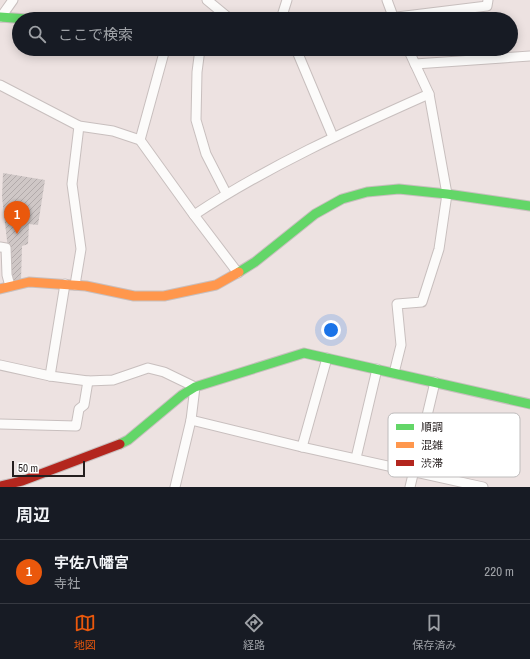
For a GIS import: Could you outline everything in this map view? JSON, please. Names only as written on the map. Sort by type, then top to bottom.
[{"type":"street","points":[[0,17],[12,0]]},
{"type":"street","points":[[207,0],[222,12]]},
{"type":"street","points":[[283,12],[287,0]]},
{"type":"street","points":[[387,0],[392,12]]},
{"type":"street","points":[[440,12],[487,6],[488,0]]},
{"type":"street","points":[[0,17],[12,18]]},
{"type":"street","points":[[140,140],[164,56]]},
{"type":"street","points":[[199,56],[197,72],[196,120],[206,154],[226,193]]},
{"type":"street","points":[[299,56],[333,137]]},
{"type":"street","points":[[394,373],[401,345],[397,304],[422,302],[439,250],[447,194],[429,94],[411,56]]},
{"type":"street","points":[[415,64],[530,56]]},
{"type":"street","points":[[0,85],[79,126],[112,131],[140,140],[238,273]]},
{"type":"street","points":[[194,215],[226,193],[333,137],[429,94]]},
{"type":"street","points":[[50,376],[70,285],[81,249],[72,184],[79,126]]},
{"type":"street","points":[[0,289],[29,282],[86,286],[134,296],[164,296],[216,285],[255,262],[315,214],[342,199],[367,192],[399,189],[447,194],[530,206]]},
{"type":"street","points":[[0,246],[6,248],[7,275],[10,286]]},
{"type":"street","points":[[0,486],[22,481],[128,440],[182,395],[195,387],[304,353],[530,404]]},
{"type":"street","points":[[302,447],[326,358]]},
{"type":"street","points":[[0,365],[50,376],[88,381],[113,380],[148,368],[164,372],[195,387]]},
{"type":"street","points":[[356,458],[377,370]]},
{"type":"street","points":[[0,424],[76,426],[79,409],[84,405],[88,381]]},
{"type":"street","points":[[427,413],[434,382]]},
{"type":"street","points":[[175,487],[191,420],[195,387]]},
{"type":"street","points":[[191,420],[302,447],[388,466]]},
{"type":"street","points":[[410,487],[413,477]]},
{"type":"street","points":[[437,477],[483,487]]},
{"type":"building","points":[[3,173],[45,180],[38,225],[29,224],[28,244],[22,246],[21,281],[12,284],[2,197]]},
{"type":"traffic: fast","points":[[0,17],[12,18]]},
{"type":"traffic: fast","points":[[239,272],[255,262],[315,214],[342,199],[367,192],[399,189],[447,194],[530,206]]},
{"type":"traffic: fast","points":[[120,444],[128,440],[182,395],[195,387],[304,353],[530,404]]},
{"type":"traffic: slow","points":[[0,289],[29,282],[86,286],[134,296],[164,296],[216,285],[239,272]]},
{"type":"traffic: jam","points":[[0,486],[22,481],[120,444]]},
{"type":"place","name":"宇佐八幡宮","points":[[17,234]]}]
